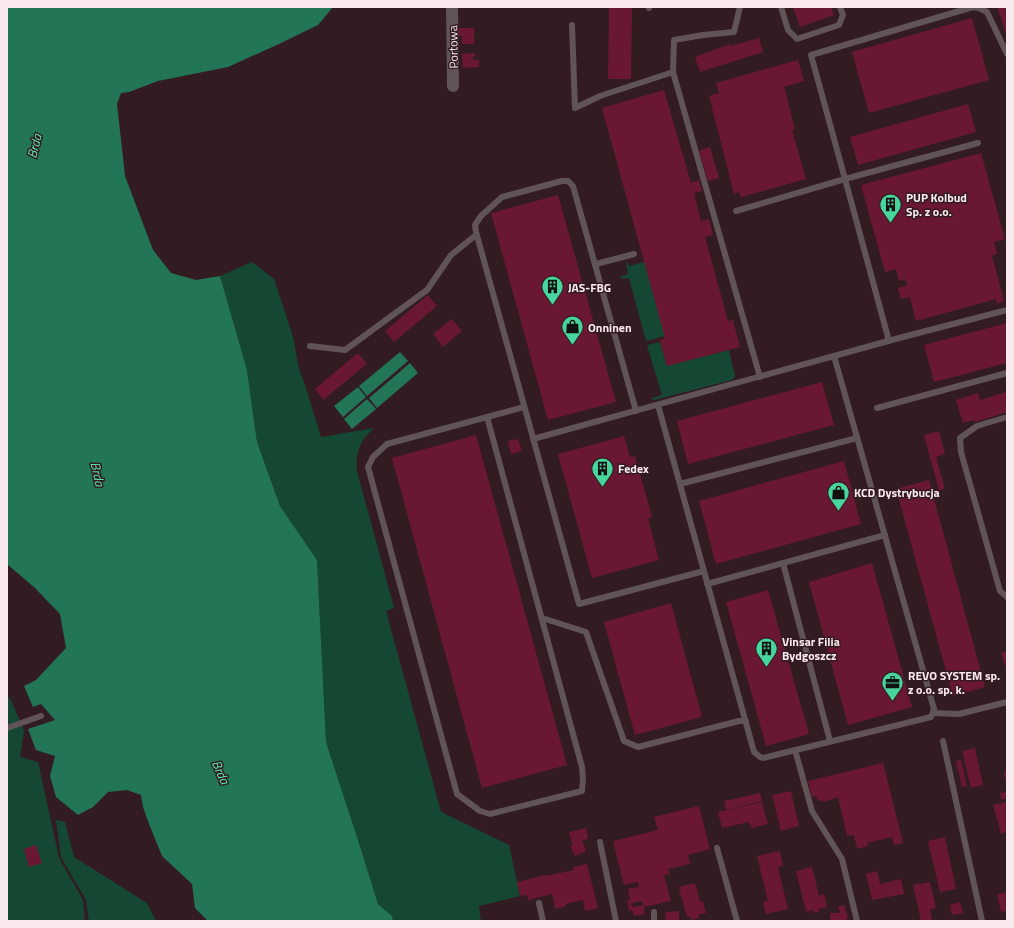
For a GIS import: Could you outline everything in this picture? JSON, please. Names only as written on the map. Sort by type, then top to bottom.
[{"type":"street","name":"Portowa","points":[[452,7],[454,86]]},
{"type":"lane","points":[[740,7],[734,32],[674,40],[673,72],[760,377]]},
{"type":"lane","points":[[781,7],[788,30],[797,39],[839,25],[843,15],[840,7]]},
{"type":"lane","points":[[889,341],[811,55],[973,7],[987,12],[1007,54]]},
{"type":"lane","points":[[572,26],[575,108],[600,96],[673,72]]},
{"type":"lane","points":[[736,211],[845,179],[978,143]]},
{"type":"lane","points":[[636,411],[576,192],[573,186],[568,181],[562,181],[502,197],[481,216],[475,225],[476,235],[579,604],[704,571]]},
{"type":"lane","points":[[310,346],[345,350],[427,290],[450,255],[476,235]]},
{"type":"lane","points":[[596,264],[634,254]]},
{"type":"lane","points":[[533,439],[1007,310]]},
{"type":"lane","points":[[834,356],[934,713]]},
{"type":"lane","points":[[877,408],[1007,372]]},
{"type":"lane","points":[[658,405],[754,752],[763,758],[931,716],[934,713],[959,714],[1007,702]]},
{"type":"lane","points":[[487,417],[582,767],[583,779],[582,791],[490,814],[480,811],[457,794],[368,467],[373,456],[387,444],[524,407]]},
{"type":"lane","points":[[1007,417],[977,426],[960,438],[961,452],[1000,591],[1007,597]]},
{"type":"lane","points":[[680,484],[857,438]]},
{"type":"lane","points":[[707,584],[884,534]]},
{"type":"lane","points":[[783,563],[830,741]]},
{"type":"lane","points":[[542,618],[586,632],[624,741],[638,747],[746,720]]},
{"type":"lane","points":[[7,728],[41,716]]},
{"type":"lane","points":[[943,741],[982,921]]},
{"type":"lane","points":[[796,750],[812,812],[842,859],[857,921]]},
{"type":"lane","points":[[600,842],[616,921]]},
{"type":"lane","points":[[717,848],[737,921]]},
{"type":"lane","points":[[539,903],[543,921]]},
{"type":"lane","points":[[654,912],[654,921]]},
{"type":"shaded area","points":[[252,262],[274,279],[293,337],[299,369],[321,437],[374,428],[365,437],[360,447],[357,458],[357,471],[394,608],[386,611],[441,812],[509,845],[520,896],[479,906],[481,921],[393,921],[392,916],[378,904],[326,742],[317,560],[280,506],[257,442],[247,370],[220,276]]},
{"type":"shaded area","points":[[626,262],[629,266],[645,262],[665,336],[646,341],[629,278],[622,279],[620,277],[628,274]]},
{"type":"shaded area","points":[[660,342],[667,366],[729,350],[735,377],[732,380],[654,400],[651,398],[662,395],[647,345]]},
{"type":"shaded area","points":[[7,696],[11,700],[24,731],[20,757],[38,762],[59,858],[83,900],[85,921],[7,921]]},
{"type":"shaded area","points":[[56,820],[65,822],[74,857],[147,903],[156,921],[89,921],[86,900],[61,857]]},
{"type":"water","name":"Brda","points":[[7,7],[333,7],[318,25],[228,67],[158,81],[129,92],[121,93],[117,104],[125,176],[153,250],[171,273],[196,280],[220,276],[247,370],[257,442],[280,506],[317,560],[326,742],[378,904],[392,916],[393,921],[208,921],[195,908],[192,884],[162,856],[143,807],[141,795],[127,790],[108,792],[93,807],[78,815],[56,797],[50,776],[55,756],[36,750],[28,729],[55,720],[41,704],[33,707],[24,686],[36,680],[66,648],[60,614],[35,588],[7,564]]},
{"type":"water","points":[[400,352],[408,361],[367,396],[359,386]]},
{"type":"water","points":[[410,363],[418,373],[377,408],[369,398]]},
{"type":"water","points":[[358,387],[366,397],[343,417],[334,406]]},
{"type":"water","points":[[367,399],[376,409],[352,429],[344,419]]},
{"type":"building","points":[[609,7],[632,7],[631,79],[608,79]]},
{"type":"building","points":[[793,7],[831,7],[834,15],[800,27]]},
{"type":"building","points":[[997,7],[1007,7],[1007,36]]},
{"type":"building","points":[[972,18],[989,80],[869,113],[852,52]]},
{"type":"building","points":[[457,28],[474,28],[474,44],[462,44],[462,36],[458,36]]},
{"type":"building","points":[[759,38],[763,52],[700,72],[695,57],[730,44],[731,46]]},
{"type":"building","points":[[475,53],[475,57],[472,57],[473,60],[479,60],[479,67],[463,68],[462,54]]},
{"type":"building","points":[[798,60],[804,81],[784,87],[795,129],[792,130],[806,179],[741,197],[739,192],[734,194],[709,96],[719,93],[716,83]]},
{"type":"building","points":[[664,90],[691,183],[699,180],[702,191],[694,193],[701,221],[709,219],[713,235],[705,237],[728,321],[733,320],[740,347],[667,366],[660,340],[665,338],[602,108]]},
{"type":"building","points":[[968,104],[976,132],[858,165],[850,137]]},
{"type":"building","points":[[710,147],[719,178],[708,181],[699,151]]},
{"type":"building","points":[[981,153],[1005,239],[994,242],[997,254],[992,256],[1004,301],[997,304],[996,299],[916,321],[910,297],[901,299],[898,288],[907,286],[905,279],[899,281],[896,269],[885,272],[861,185]]},
{"type":"building","name":"JAS-FBG","points":[[558,195],[616,402],[548,420],[491,213]]},
{"type":"building","points":[[428,295],[437,306],[394,342],[385,331]]},
{"type":"building","points":[[452,319],[462,331],[443,347],[433,334]]},
{"type":"building","points":[[1007,323],[1007,363],[934,382],[924,345]]},
{"type":"building","points":[[358,353],[367,364],[323,400],[315,389]]},
{"type":"building","points":[[822,382],[834,425],[688,464],[677,421]]},
{"type":"building","points":[[1006,392],[1007,412],[975,422],[974,420],[963,423],[956,400],[978,393],[980,400]]},
{"type":"building","points":[[939,431],[945,454],[936,457],[945,489],[939,490],[924,435]]},
{"type":"building","points":[[476,435],[567,765],[482,788],[392,458]]},
{"type":"building","name":"Fedex","points":[[624,436],[630,457],[635,456],[652,517],[648,519],[659,560],[592,578],[558,454]]},
{"type":"building","points":[[518,439],[522,451],[511,454],[508,441]]},
{"type":"building","points":[[844,461],[861,524],[716,564],[699,501]]},
{"type":"building","points":[[929,480],[985,687],[953,696],[896,489]]},
{"type":"building","points":[[872,563],[912,707],[848,725],[809,582]]},
{"type":"building","name":"Vinsar Filia Bydgoszcz","points":[[768,590],[809,734],[766,746],[726,602]]},
{"type":"building","points":[[671,603],[702,717],[635,735],[604,622]]},
{"type":"building","points":[[1007,651],[1007,671],[1001,653]]},
{"type":"building","points":[[975,748],[983,785],[971,788],[962,751]]},
{"type":"building","points":[[961,760],[967,786],[962,787],[956,761]]},
{"type":"building","points":[[883,763],[903,843],[894,845],[892,837],[867,843],[868,846],[857,849],[854,835],[847,836],[838,797],[823,802],[822,800],[818,801],[816,796],[812,797],[808,781]]},
{"type":"building","points":[[1007,771],[1007,784],[1006,784],[1004,772]]},
{"type":"building","points":[[791,791],[799,826],[781,831],[772,795]]},
{"type":"building","points":[[1007,792],[1007,798],[1001,800],[1000,793]]},
{"type":"building","points":[[760,793],[762,801],[726,810],[724,801]]},
{"type":"building","points":[[762,802],[768,824],[751,828],[749,822],[722,828],[718,812]]},
{"type":"building","points":[[1006,802],[1007,832],[1001,834],[993,805]]},
{"type":"building","points":[[699,806],[710,849],[688,855],[690,864],[668,869],[670,874],[664,875],[671,901],[644,907],[645,914],[634,916],[632,910],[629,911],[627,901],[630,900],[628,889],[639,887],[638,882],[624,885],[613,841],[658,830],[654,817]],"holes":[[[642,901],[643,905],[632,907],[631,903]]]},
{"type":"building","points":[[586,828],[588,839],[582,840],[586,851],[575,856],[570,845],[574,844],[572,843],[569,832]]},
{"type":"building","points":[[945,837],[956,889],[940,892],[928,841]]},
{"type":"building","points":[[36,845],[42,863],[29,867],[24,849]]},
{"type":"building","points":[[780,851],[783,866],[778,867],[788,909],[766,914],[763,902],[768,901],[757,856]]},
{"type":"building","points":[[587,864],[598,908],[585,911],[583,900],[566,904],[566,906],[555,909],[552,894],[528,900],[527,895],[520,896],[517,882],[574,870],[573,867]]},
{"type":"building","points":[[812,867],[819,896],[824,894],[827,907],[819,909],[819,912],[814,913],[813,910],[806,912],[796,871]]},
{"type":"building","points":[[877,871],[880,884],[901,879],[904,894],[872,900],[866,874]]},
{"type":"building","points":[[930,882],[936,908],[930,909],[932,920],[921,921],[913,885]]},
{"type":"building","points":[[695,883],[700,902],[703,901],[706,913],[698,915],[699,918],[691,920],[690,916],[687,917],[681,895],[680,896],[679,892],[681,891],[679,887]]},
{"type":"building","points":[[1007,892],[1007,911],[1001,912],[997,894]]},
{"type":"building","points":[[960,902],[963,913],[952,915],[950,905]]},
{"type":"building","points":[[844,905],[848,918],[845,921],[830,921],[830,913],[840,913],[838,907]]},
{"type":"building","points":[[679,911],[679,921],[666,921],[665,912]]},
{"type":"place","name":"PUP Kolbud Sp. z o.o.","points":[[891,224]]},
{"type":"place","name":"JAS-FBG","points":[[553,306]]},
{"type":"place","name":"Onninen","points":[[573,346]]},
{"type":"place","name":"Fedex","points":[[603,488]]},
{"type":"place","name":"KCD Dystrybucja","points":[[839,512]]},
{"type":"place","name":"Vinsar Filia Bydgoszcz","points":[[767,668]]},
{"type":"place","name":"REVO SYSTEM sp. z o.o. sp. k.","points":[[892,702]]}]
